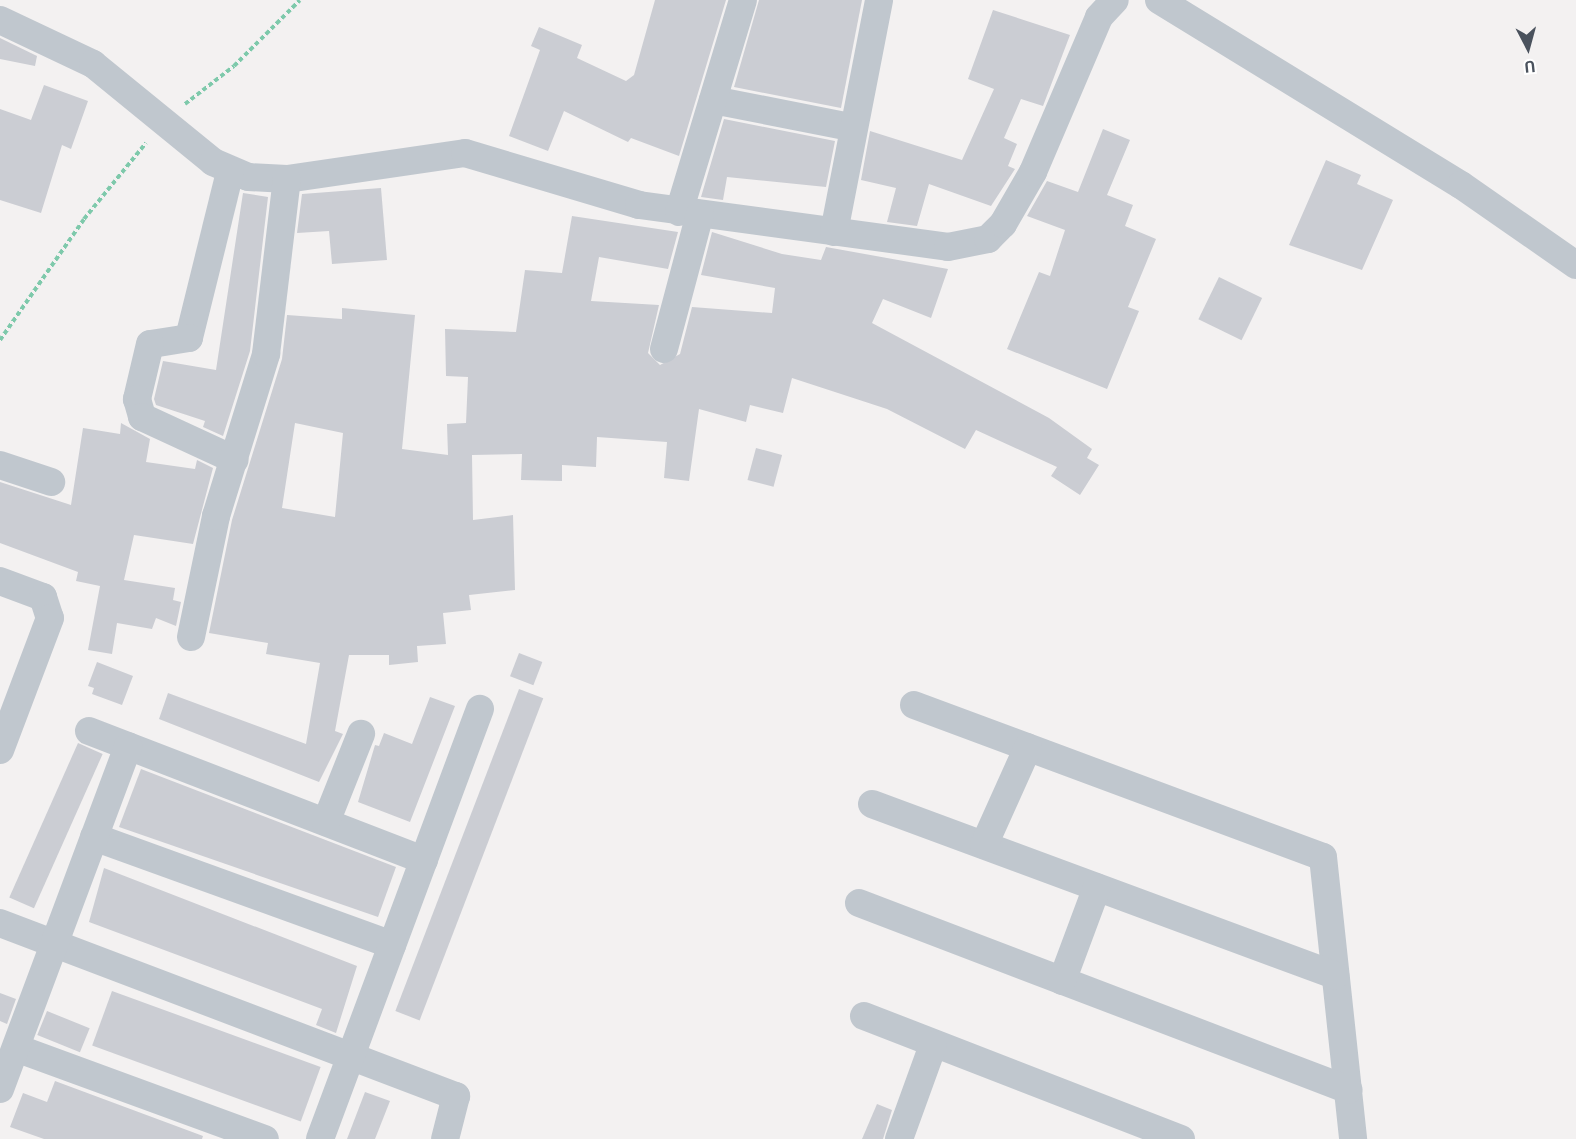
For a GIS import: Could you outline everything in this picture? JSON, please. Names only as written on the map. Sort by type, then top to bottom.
[{"type":"street","points":[[664,349],[713,100],[743,0]]},
{"type":"street","points":[[834,232],[852,127],[879,0]]},
{"type":"street","points":[[0,20],[93,64],[165,118],[230,172],[287,179],[465,153],[690,213],[948,247],[988,239],[1003,224],[1033,172],[1086,43],[1115,0]]},
{"type":"street","points":[[1159,0],[1461,185],[1576,265]]},
{"type":"street","points":[[713,100],[852,127]]},
{"type":"street","points":[[230,172],[189,338],[150,344],[137,399],[142,417],[235,460]]},
{"type":"street","points":[[191,637],[216,516],[266,354],[287,179]]},
{"type":"street","points":[[0,465],[51,482]]},
{"type":"street","points":[[0,581],[43,597],[50,618],[0,750]]},
{"type":"street","points":[[914,705],[1323,857],[1353,1139]]},
{"type":"street","points":[[321,1139],[480,709]]},
{"type":"street","points":[[89,731],[424,860]]},
{"type":"street","points":[[326,822],[361,734]]},
{"type":"street","points":[[0,1089],[128,746]]},
{"type":"street","points":[[984,846],[1028,747]]},
{"type":"street","points":[[872,804],[1335,975]]},
{"type":"street","points":[[94,837],[392,945]]},
{"type":"street","points":[[1062,981],[1097,887]]},
{"type":"street","points":[[859,903],[1349,1090]]},
{"type":"street","points":[[0,923],[456,1096],[445,1139]]},
{"type":"street","points":[[864,1016],[933,1045],[1182,1139]]},
{"type":"street","points":[[899,1139],[933,1045]]},
{"type":"street","points":[[16,1048],[265,1139]]},
{"type":"path","points":[[0,340],[84,219],[165,118],[234,66],[300,0]]},
{"type":"building","points":[[655,0],[726,0],[679,156],[631,138],[628,142],[564,111],[548,151],[509,136],[540,50],[531,46],[539,27],[582,45],[577,58],[626,81],[634,75]]},
{"type":"building","points":[[759,0],[862,0],[841,108],[734,87]]},
{"type":"building","points":[[993,10],[1070,35],[1043,106],[1021,99],[1004,138],[1017,144],[1008,166],[1015,169],[991,206],[929,184],[917,226],[887,222],[896,188],[861,180],[870,131],[962,160],[994,89],[968,79]]},
{"type":"building","points":[[0,38],[37,56],[35,66],[0,59]]},
{"type":"building","points":[[44,85],[88,101],[71,149],[62,145],[41,213],[0,200],[0,109],[31,120]]},
{"type":"building","points":[[724,119],[835,141],[826,187],[727,177],[723,200],[701,197]]},
{"type":"building","points":[[1103,129],[1130,140],[1107,195],[1133,205],[1125,226],[1156,239],[1128,307],[1139,311],[1107,389],[1007,349],[1039,272],[1050,276],[1065,230],[1027,216],[1047,181],[1078,192]]},
{"type":"building","points":[[1326,160],[1361,175],[1357,184],[1393,200],[1362,270],[1289,245]]},
{"type":"building","points":[[381,188],[387,260],[332,264],[329,231],[297,233],[302,194]]},
{"type":"building","points":[[243,193],[268,197],[250,351],[223,436],[203,427],[205,421],[156,405],[154,399],[163,361],[216,370]]},
{"type":"building","points":[[572,216],[678,232],[668,269],[599,257],[591,301],[659,305],[648,353],[660,365],[680,354],[692,307],[772,313],[775,288],[701,275],[712,232],[782,254],[821,260],[826,247],[948,269],[931,318],[883,299],[872,323],[1049,418],[1092,449],[1087,458],[1099,465],[1080,495],[1051,476],[1057,467],[976,430],[965,449],[887,409],[792,378],[783,413],[750,405],[746,422],[699,409],[689,481],[664,478],[667,442],[597,437],[596,467],[562,465],[562,481],[521,480],[522,454],[472,455],[473,520],[513,515],[515,590],[469,595],[471,610],[443,613],[446,644],[417,646],[418,662],[389,665],[389,655],[349,655],[335,731],[343,734],[319,782],[159,719],[168,693],[306,744],[320,663],[266,654],[268,643],[209,633],[232,520],[282,359],[287,315],[342,319],[342,308],[415,315],[402,449],[448,455],[447,424],[466,423],[468,377],[446,376],[445,329],[516,332],[525,270],[562,273]],"holes":[[[295,423],[343,433],[335,517],[282,508]]]},
{"type":"building","points":[[1219,277],[1262,298],[1242,340],[1198,319]]},
{"type":"building","points":[[121,423],[150,439],[146,462],[195,469],[197,460],[213,468],[193,544],[134,535],[124,580],[175,588],[173,600],[181,602],[176,626],[156,618],[152,629],[117,623],[112,654],[88,650],[100,586],[76,581],[78,572],[0,543],[0,482],[71,505],[83,428],[120,434]]},
{"type":"building","points":[[756,448],[782,455],[774,487],[747,480]]},
{"type":"building","points":[[519,653],[542,662],[533,685],[510,676]]},
{"type":"building","points":[[97,662],[133,676],[122,705],[92,694],[94,688],[88,686]]},
{"type":"building","points":[[519,689],[543,698],[420,1020],[395,1011]]},
{"type":"building","points":[[430,697],[455,706],[410,822],[358,802],[375,745],[379,746],[384,733],[412,744]]},
{"type":"building","points":[[78,743],[103,754],[34,908],[9,897]]},
{"type":"building","points":[[141,769],[396,867],[378,917],[119,827]]},
{"type":"building","points":[[104,868],[357,966],[336,1033],[316,1025],[322,1009],[89,922]]},
{"type":"building","points":[[112,991],[321,1067],[301,1121],[92,1046]]},
{"type":"building","points":[[0,993],[16,999],[7,1024],[0,1021]]},
{"type":"building","points":[[47,1011],[90,1028],[80,1052],[37,1035]]},
{"type":"building","points":[[55,1081],[203,1136],[202,1139],[44,1139],[10,1127],[23,1093],[47,1102]]},
{"type":"building","points":[[365,1092],[390,1101],[375,1139],[347,1139]]},
{"type":"building","points":[[877,1104],[892,1110],[883,1139],[862,1139]]}]
